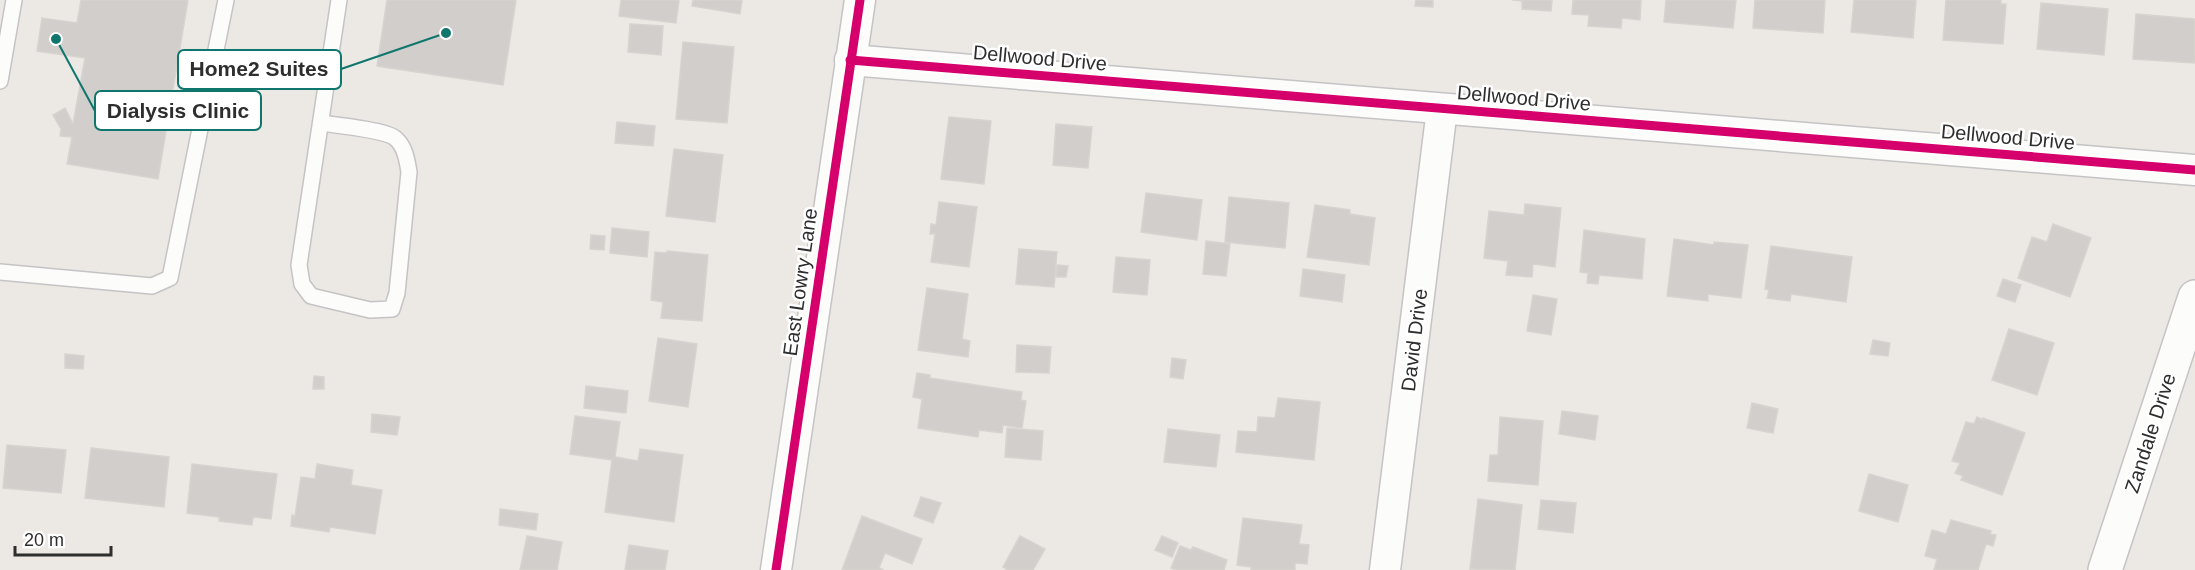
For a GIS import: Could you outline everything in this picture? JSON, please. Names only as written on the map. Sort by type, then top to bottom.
[{"type":"street","name":"East Lowry Lane","points":[[776,570],[860,0]]},
{"type":"street","name":"Dellwood Drive","points":[[850,60],[2195,170]]},
{"type":"street","name":"David Drive","points":[[1385,570],[1442,109]]},
{"type":"street","name":"Zandale Drive","points":[[2105,570],[2195,297]]},
{"type":"lane","points":[[0,81],[14,0]]},
{"type":"lane","points":[[0,272],[152,286],[170,278],[226,0]]},
{"type":"lane","points":[[321,123],[394,137],[406,155],[409,172],[398,293],[392,309],[370,310],[311,296],[302,284],[299,265],[339,0]]},
{"type":"building","points":[[81,0],[188,0],[158,179],[67,164],[72,137],[60,136],[61,129],[53,115],[65,108],[73,124],[85,58],[37,51],[42,18],[77,23]]},
{"type":"building","points":[[387,0],[516,0],[503,85],[377,66]]},
{"type":"building","points":[[621,0],[679,0],[676,23],[619,16]]},
{"type":"building","points":[[693,0],[742,0],[740,14],[692,6]]},
{"type":"building","points":[[1416,0],[1433,0],[1433,7],[1415,6]]},
{"type":"building","points":[[1512,0],[1552,0],[1551,11],[1522,9],[1522,1]]},
{"type":"building","points":[[1573,0],[1641,0],[1640,20],[1622,18],[1621,28],[1588,26],[1589,15],[1572,14]]},
{"type":"building","points":[[1666,0],[1736,0],[1733,28],[1664,22]]},
{"type":"building","points":[[1755,0],[1825,0],[1823,33],[1753,28]]},
{"type":"building","points":[[1854,0],[1916,0],[1913,38],[1851,32]]},
{"type":"building","points":[[1946,0],[2001,0],[2001,4],[2006,4],[2003,44],[1943,40]]},
{"type":"building","points":[[2041,3],[2108,9],[2104,55],[2037,49]]},
{"type":"building","points":[[2136,14],[2195,19],[2195,63],[2133,59]]},
{"type":"building","points":[[630,24],[663,26],[661,55],[628,52]]},
{"type":"building","points":[[683,42],[734,47],[727,123],[676,119]]},
{"type":"building","points":[[949,117],[991,121],[984,184],[941,179]]},
{"type":"building","points":[[617,122],[655,126],[653,146],[615,143]]},
{"type":"building","points":[[1056,124],[1092,127],[1088,168],[1053,165]]},
{"type":"building","points":[[674,149],[723,155],[715,222],[666,216]]},
{"type":"building","points":[[1146,193],[1202,200],[1197,240],[1141,232]]},
{"type":"building","points":[[1229,197],[1289,203],[1285,248],[1225,242]]},
{"type":"building","points":[[939,202],[977,207],[969,267],[931,262],[935,234],[930,234],[931,224],[936,225]]},
{"type":"building","points":[[1525,204],[1561,208],[1555,267],[1533,264],[1532,277],[1506,275],[1508,261],[1484,258],[1489,211],[1524,215]]},
{"type":"building","points":[[1315,205],[1350,210],[1350,214],[1375,218],[1369,265],[1307,257]]},
{"type":"building","points":[[2053,224],[2091,238],[2070,297],[2018,278],[2032,237],[2047,242]]},
{"type":"building","points":[[612,228],[649,232],[647,257],[610,253]]},
{"type":"building","points":[[1584,230],[1645,239],[1642,279],[1599,275],[1598,284],[1587,283],[1588,273],[1580,272]]},
{"type":"building","points":[[591,235],[605,236],[604,250],[590,249]]},
{"type":"building","points":[[1674,239],[1714,245],[1714,242],[1748,245],[1741,298],[1708,294],[1708,301],[1667,296]]},
{"type":"building","points":[[1206,241],[1230,244],[1226,276],[1203,274]]},
{"type":"building","points":[[1771,246],[1852,257],[1846,302],[1791,294],[1790,301],[1767,298],[1769,290],[1765,289]]},
{"type":"building","points":[[1019,249],[1057,252],[1054,287],[1016,284]]},
{"type":"building","points":[[667,251],[708,255],[702,321],[661,318],[663,302],[651,300],[655,252],[667,253]]},
{"type":"building","points":[[1116,257],[1150,260],[1147,295],[1113,292]]},
{"type":"building","points":[[1057,265],[1068,266],[1066,277],[1056,277]]},
{"type":"building","points":[[1303,269],[1345,275],[1342,302],[1300,296]]},
{"type":"building","points":[[2003,279],[2021,285],[2015,302],[1997,296]]},
{"type":"building","points":[[927,288],[968,294],[962,339],[970,341],[968,357],[918,350]]},
{"type":"building","points":[[1533,295],[1557,299],[1551,335],[1527,331]]},
{"type":"building","points":[[2009,329],[2054,343],[2037,395],[1992,380]]},
{"type":"building","points":[[658,338],[697,344],[688,407],[649,401]]},
{"type":"building","points":[[1873,340],[1890,343],[1888,356],[1870,354]]},
{"type":"building","points":[[1017,345],[1051,347],[1049,373],[1016,372]]},
{"type":"building","points":[[65,354],[84,356],[83,369],[65,368]]},
{"type":"building","points":[[1172,358],[1186,360],[1183,379],[1170,377]]},
{"type":"building","points":[[917,373],[930,375],[930,378],[1022,392],[1021,400],[1026,401],[1022,428],[1003,425],[1002,433],[979,430],[978,437],[918,428],[922,399],[913,397]]},
{"type":"building","points":[[314,376],[324,377],[324,389],[313,389]]},
{"type":"building","points":[[586,386],[628,391],[626,413],[584,408]]},
{"type":"building","points":[[1278,398],[1320,402],[1314,460],[1236,452],[1238,431],[1257,432],[1258,417],[1275,418]]},
{"type":"building","points":[[1752,403],[1778,409],[1773,433],[1747,428]]},
{"type":"building","points":[[1562,411],[1598,416],[1595,440],[1559,434]]},
{"type":"building","points":[[372,414],[400,417],[397,435],[371,432]]},
{"type":"building","points":[[575,416],[620,422],[615,457],[638,461],[640,449],[683,455],[674,522],[605,512],[612,460],[570,454]]},
{"type":"building","points":[[1500,417],[1543,421],[1538,485],[1488,481],[1490,455],[1498,455]]},
{"type":"building","points":[[1977,417],[2025,433],[2002,495],[1961,480],[1963,476],[1955,473],[1960,463],[1952,461],[1966,422],[1974,424]]},
{"type":"building","points":[[1007,428],[1043,431],[1041,460],[1005,457]]},
{"type":"building","points":[[1168,429],[1220,435],[1216,467],[1164,462]]},
{"type":"building","points":[[7,445],[66,450],[61,493],[3,488]]},
{"type":"building","points":[[91,448],[169,457],[164,507],[85,498]]},
{"type":"building","points":[[192,464],[277,474],[271,519],[253,517],[252,525],[219,521],[219,517],[187,513]]},
{"type":"building","points":[[317,464],[353,470],[351,485],[382,490],[375,534],[330,527],[329,532],[291,526],[292,515],[295,516],[301,477],[315,479]]},
{"type":"building","points":[[1869,474],[1908,485],[1898,522],[1859,511]]},
{"type":"building","points":[[921,497],[941,503],[933,523],[914,516]]},
{"type":"building","points":[[1478,499],[1522,505],[1515,570],[1470,569]]},
{"type":"building","points":[[1541,500],[1576,503],[1573,533],[1538,529]]},
{"type":"building","points":[[500,509],[538,514],[536,530],[499,525]]},
{"type":"building","points":[[862,516],[922,539],[912,564],[885,553],[879,568],[884,570],[842,570]]},
{"type":"building","points":[[1243,518],[1302,525],[1299,544],[1309,545],[1307,564],[1295,563],[1295,570],[1251,570],[1251,567],[1237,565]]},
{"type":"building","points":[[1951,520],[1991,531],[1990,534],[1996,535],[1993,546],[1986,544],[1978,570],[1934,570],[1937,559],[1925,556],[1932,530],[1946,534]]},
{"type":"building","points":[[527,536],[562,542],[557,570],[520,570]]},
{"type":"building","points":[[1020,536],[1045,549],[1033,570],[1008,570],[1003,567]]},
{"type":"building","points":[[1162,536],[1178,543],[1172,557],[1155,550]]},
{"type":"building","points":[[629,545],[668,551],[665,570],[625,570]]},
{"type":"building","points":[[1180,546],[1191,550],[1193,547],[1227,560],[1224,570],[1171,568]]},
{"type":"cycle path","points":[[776,570],[860,0]]},
{"type":"cycle path","points":[[850,60],[2195,170]]},
{"type":"place","name":"Home2 Suites","points":[[446,33]]},
{"type":"place","name":"Dialysis Clinic","points":[[56,39]]}]
